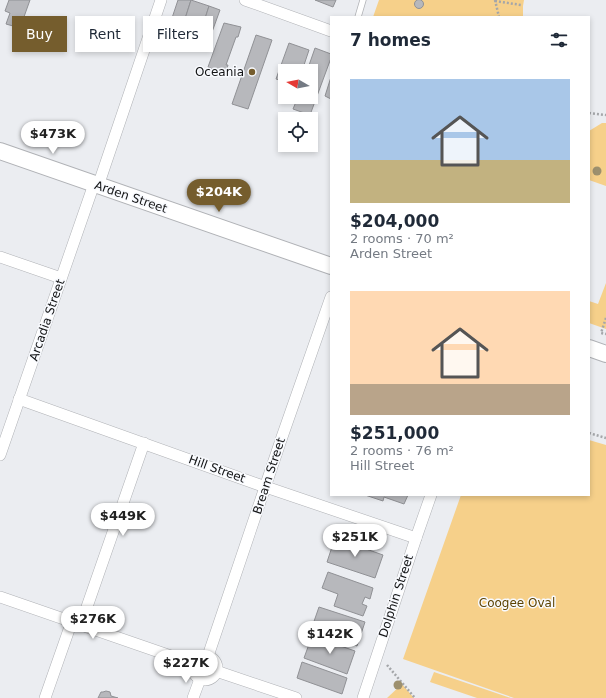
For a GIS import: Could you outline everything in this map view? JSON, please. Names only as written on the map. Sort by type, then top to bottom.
[{"type":"main road","name":"Arden Street","points":[[0,151],[330,266]]},
{"type":"main road","points":[[590,348],[606,354]]},
{"type":"street","name":"Arcadia Street","points":[[0,455],[61,278],[96,185],[161,0]]},
{"type":"street","points":[[245,0],[330,31]]},
{"type":"street","points":[[0,257],[61,278]]},
{"type":"street","name":"Bream Street","points":[[208,656],[330,300]]},
{"type":"street","name":"Hill Street","points":[[19,398],[416,538]]},
{"type":"street","points":[[45,698],[76,622],[144,442]]},
{"type":"street","name":"Dolphin Street","points":[[363,698],[431,496]]},
{"type":"street","points":[[0,596],[194,664]]},
{"type":"street","points":[[208,656],[214,661],[216,670],[207,680],[200,679],[195,674],[193,668],[194,664],[198,658],[208,656]]},
{"type":"street","points":[[216,670],[296,698]]},
{"type":"street","points":[[193,698],[200,679]]},
{"type":"lane","points":[[358,16],[363,0]]},
{"type":"path","points":[[499,16],[495,1],[521,5]]},
{"type":"path","points":[[590,113],[606,115]]},
{"type":"path","points":[[606,318],[601,333],[606,334]]},
{"type":"path","points":[[590,433],[606,438]]},
{"type":"path","points":[[387,665],[415,698]]},
{"type":"green space","points":[[379,0],[524,0],[523,16],[373,16]]},
{"type":"green space","points":[[602,123],[606,123],[606,186],[590,180],[590,130]]},
{"type":"green space","points":[[606,283],[606,329],[590,323],[590,301],[598,304]]},
{"type":"green space","name":"Coogee Oval","points":[[590,440],[606,445],[606,698],[514,698],[403,659],[461,496],[590,496]]},
{"type":"green space","points":[[434,672],[511,698],[477,698],[430,682]]},
{"type":"green space","points":[[402,684],[414,698],[387,698]]},
{"type":"building","points":[[419,-1],[424,4],[419,9],[414,4]]},
{"type":"building","points":[[9,0],[30,0],[24,16],[12,16],[12,26],[6,24],[10,13],[5,11]]},
{"type":"building","points":[[178,0],[191,0],[186,16],[173,16]]},
{"type":"building","points":[[191,0],[209,6],[206,16],[186,16]]},
{"type":"building","points":[[315,0],[336,0],[333,7]]},
{"type":"building","points":[[209,6],[220,10],[213,29],[213,16],[206,16]]},
{"type":"building","points":[[224,23],[241,27],[226,65],[228,65],[225,75],[208,67]]},
{"type":"building","name":"Oceania","points":[[256,35],[272,40],[248,109],[232,104]]},
{"type":"building","points":[[289,43],[309,50],[304,64],[281,64]]},
{"type":"building","points":[[315,48],[330,54],[330,61],[318,93],[318,64],[309,64]]},
{"type":"building","points":[[330,80],[330,98],[325,96]]},
{"type":"building","points":[[295,104],[314,104],[311,112],[302,112],[293,109]]},
{"type":"building","points":[[368,496],[408,496],[404,504],[384,497],[383,501]]},
{"type":"building","points":[[335,538],[383,555],[375,578],[327,562]]},
{"type":"building","points":[[328,572],[373,588],[370,599],[365,597],[362,604],[367,606],[363,616],[334,606],[338,594],[322,588]]},
{"type":"building","points":[[319,607],[365,622],[357,646],[311,630]]},
{"type":"building","points":[[312,636],[355,651],[347,674],[304,658]]},
{"type":"building","points":[[302,662],[347,678],[342,694],[297,678]]},
{"type":"building","points":[[101,692],[110,692],[111,696],[118,698],[98,698]]},
{"type":"place","name":"Oceania","points":[[252,72]]}]
